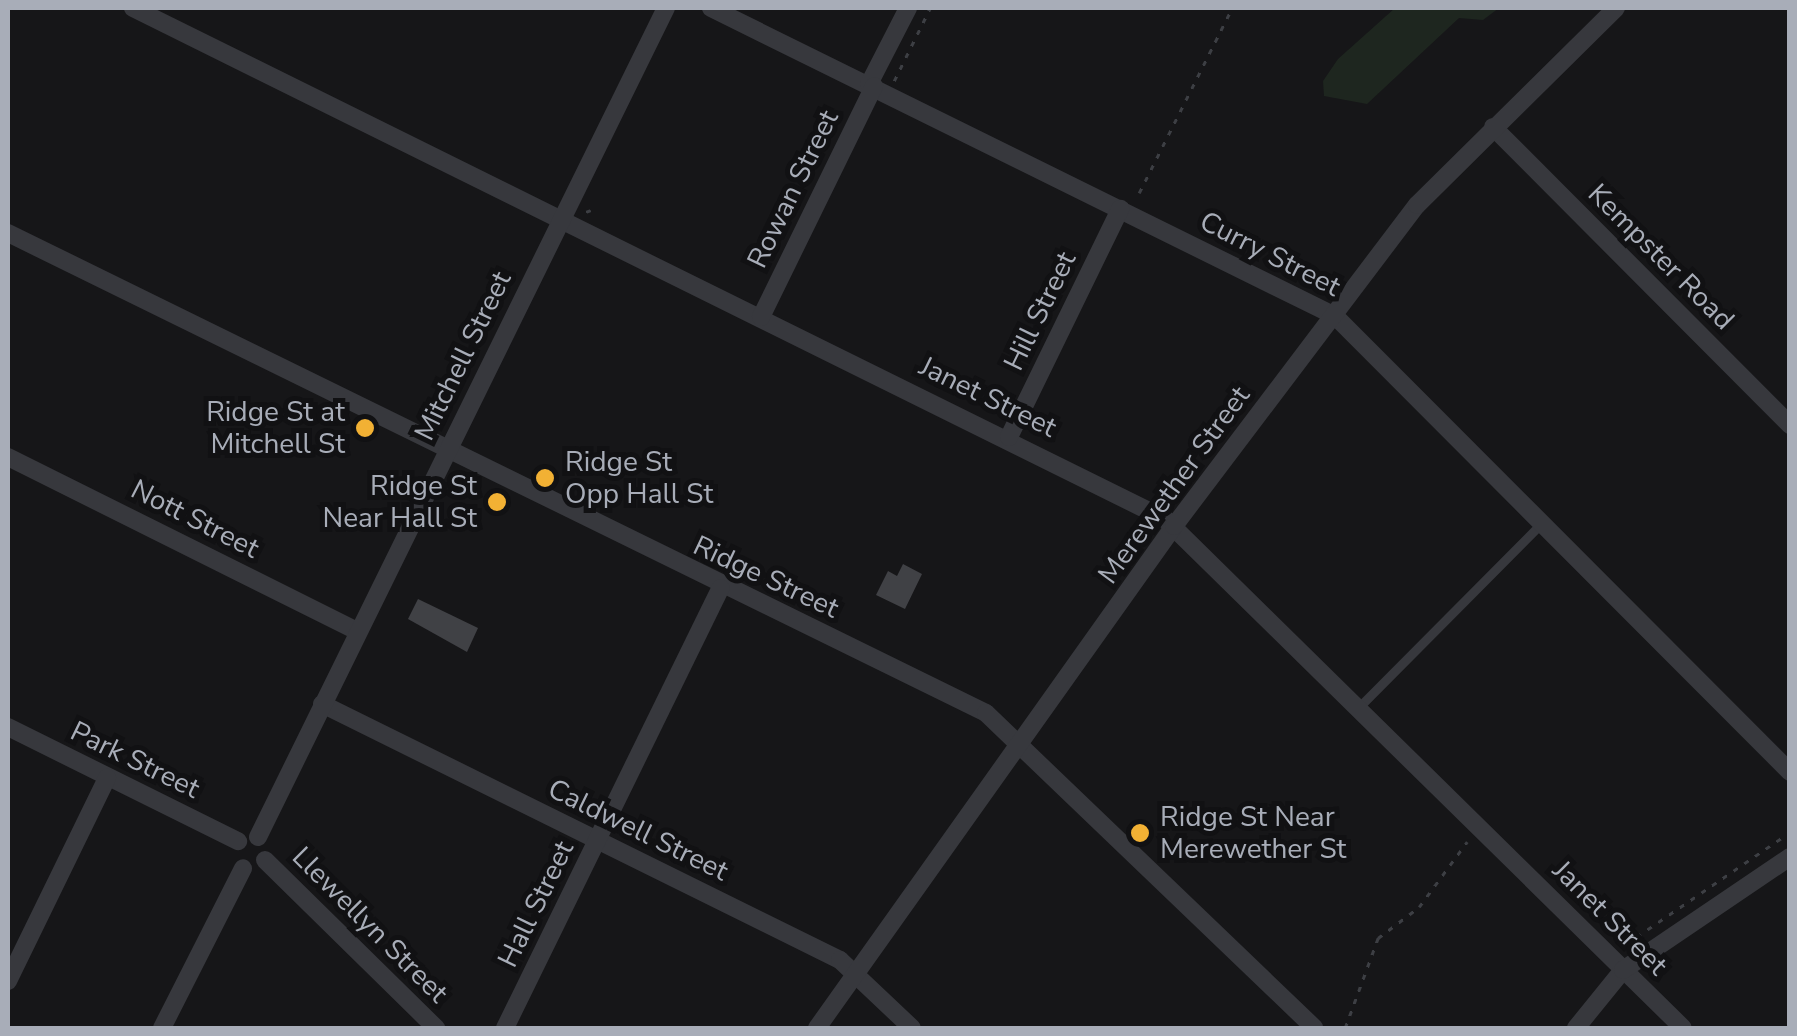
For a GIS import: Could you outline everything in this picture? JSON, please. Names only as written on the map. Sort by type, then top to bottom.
[{"type":"street","name":"Janet Street","points":[[133,8],[1009,437],[1174,526],[1683,1028]]},
{"type":"street","name":"Mitchell Street","points":[[258,837],[666,8]]},
{"type":"street","name":"Curry Street","points":[[711,8],[1334,316],[1790,772]]},
{"type":"street","name":"Rowan Street","points":[[761,317],[908,8]]},
{"type":"street","name":"Merewether Street","points":[[818,1028],[1024,745],[1174,526],[1417,204],[1616,8]]},
{"type":"street","name":"Kempster Road","points":[[1493,128],[1790,425]]},
{"type":"street","name":"Hill Street","points":[[1009,437],[1120,209]]},
{"type":"street","name":"Ridge Street","points":[[8,234],[722,588],[986,713],[1024,745],[1315,1028]]},
{"type":"street","name":"Nott Street","points":[[8,457],[357,631]]},
{"type":"street","name":"Hall Street","points":[[504,1028],[722,588]]},
{"type":"street","name":"Caldwell Street","points":[[322,704],[861,973],[912,1028]]},
{"type":"street","name":"Park Street","points":[[8,727],[238,841]]},
{"type":"street","points":[[8,981],[106,778]]},
{"type":"street","points":[[162,1028],[242,868],[265,860],[266,844],[258,837],[238,841],[234,858],[242,868]]},
{"type":"street","points":[[1576,1028],[1623,970],[1790,857]]},
{"type":"street","name":"Llewellyn Street","points":[[265,860],[436,1028]]},
{"type":"lane","points":[[1357,709],[1540,525]]},
{"type":"path","points":[[893,82],[930,8]]},
{"type":"path","points":[[1139,194],[1232,8]]},
{"type":"path","points":[[1632,950],[1626,944],[1790,832]]},
{"type":"path","points":[[1345,1028],[1378,938],[1419,907],[1472,836]]},
{"type":"shaded area","points":[[1395,8],[1499,8],[1483,20],[1459,18],[1367,104],[1324,96],[1323,81],[1338,59]]},
{"type":"building","points":[[903,564],[922,574],[905,609],[876,595],[888,571],[897,576]]},
{"type":"building","points":[[418,599],[478,628],[467,652],[408,619]]},
{"type":"place","name":"Ridge St at Mitchell St","points":[[365,428]]},
{"type":"place","name":"Ridge St Opp Hall St","points":[[545,478]]},
{"type":"place","name":"Ridge St Near Hall St","points":[[497,502]]},
{"type":"place","name":"Ridge St Near Merewether St","points":[[1140,833]]}]
